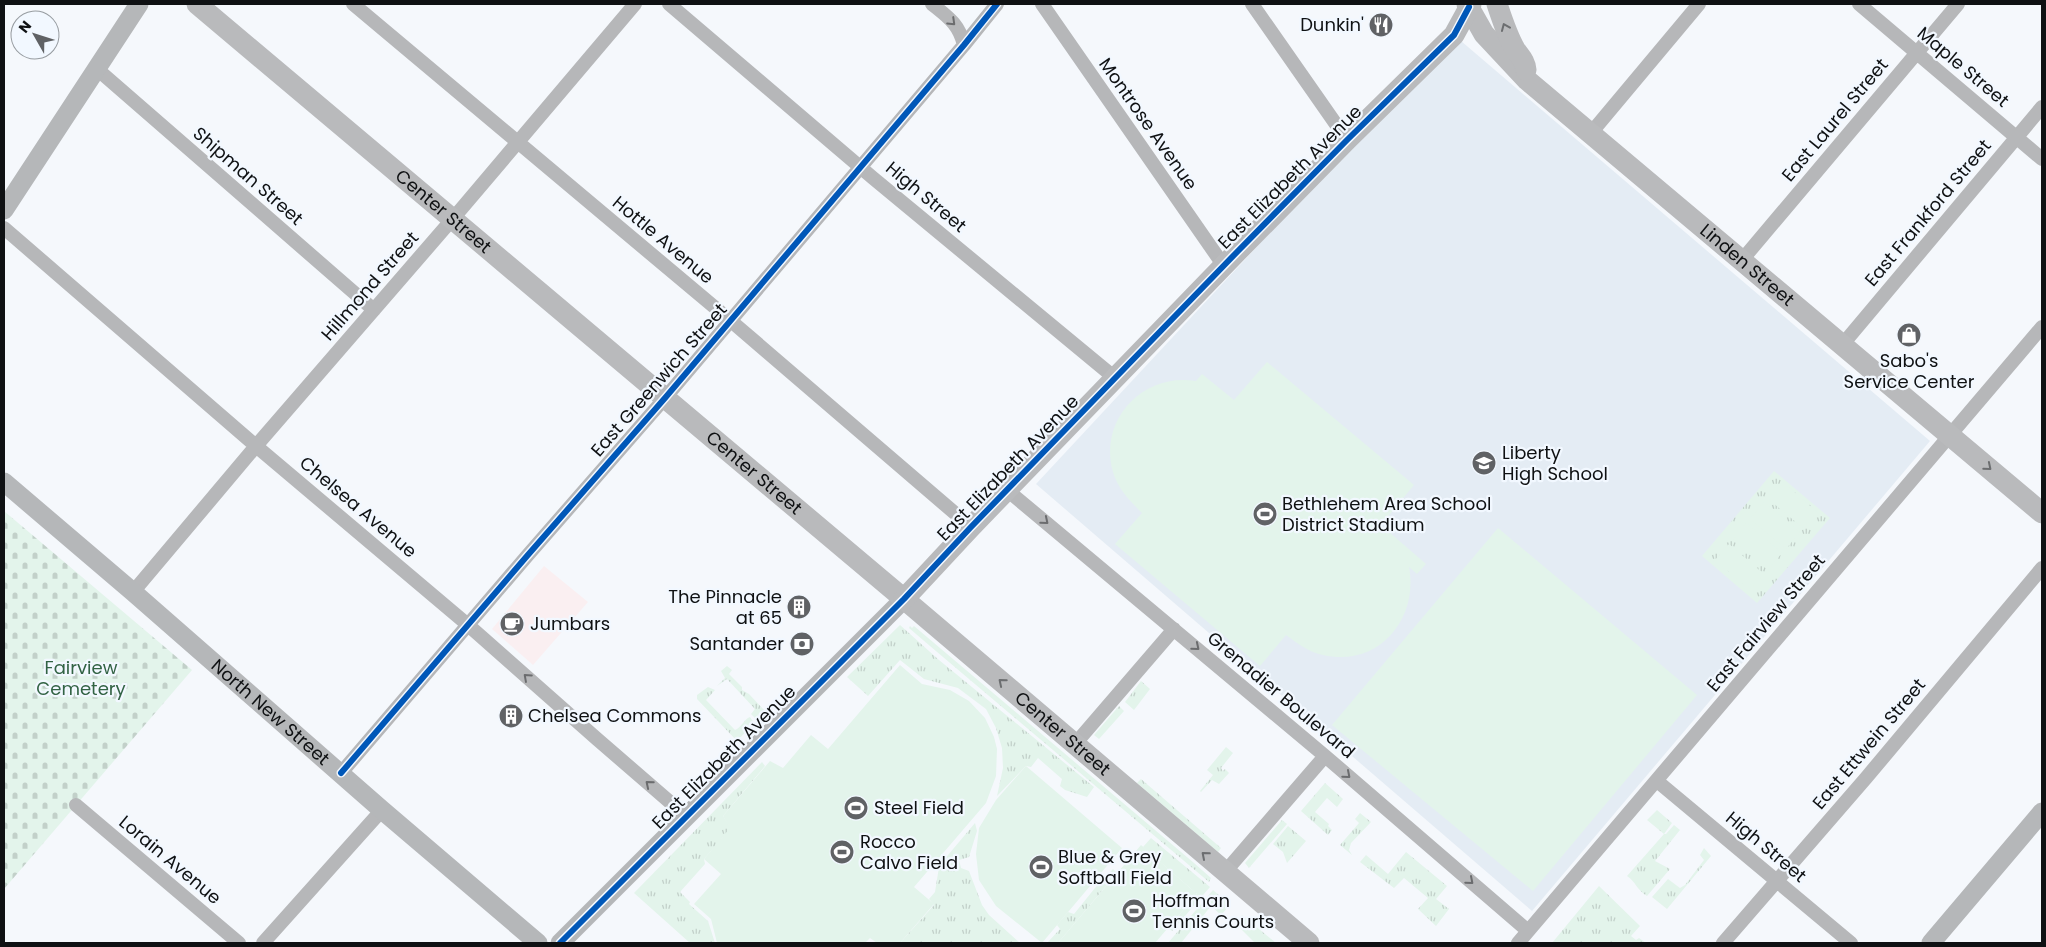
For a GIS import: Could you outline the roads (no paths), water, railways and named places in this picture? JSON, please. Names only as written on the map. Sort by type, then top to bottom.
[{"type":"main road","name":"Center Street","points":[[197,4],[904,599],[1309,943]]},
{"type":"main road","points":[[1498,4],[1505,28],[1525,62],[1527,80]]},
{"type":"main road","name":"East Elizabeth Avenue","points":[[904,599],[970,527],[1224,266],[1347,140],[1454,35],[1469,5]]},
{"type":"main road","name":"Linden Street","points":[[1469,5],[1484,34],[1527,80],[2042,513]]},
{"type":"street","points":[[4,210],[140,4]]},
{"type":"street","name":"Hottle Avenue","points":[[353,4],[519,142],[970,527]]},
{"type":"street","name":"Hillmond Street","points":[[134,592],[256,446],[519,142],[635,4]]},
{"type":"street","name":"High Street","points":[[669,4],[860,167],[1115,378]]},
{"type":"street","points":[[932,4],[961,31],[964,45]]},
{"type":"street","name":"East Greenwich Street","points":[[341,773],[665,398],[964,45],[996,4]]},
{"type":"street","name":"Montrose Avenue","points":[[1042,4],[1224,266]]},
{"type":"street","points":[[1252,4],[1347,140]]},
{"type":"street","points":[[1592,133],[1699,4]]},
{"type":"street","name":"Maple Street","points":[[1859,4],[2042,159]]},
{"type":"street","name":"East Laurel Street","points":[[1742,260],[1958,4]]},
{"type":"street","name":"Shipman Street","points":[[97,69],[374,310]]},
{"type":"street","name":"East Frankford Street","points":[[1843,344],[2042,107]]},
{"type":"street","name":"Chelsea Avenue","points":[[4,228],[256,446],[468,625],[686,816]]},
{"type":"street","name":"East Fairview Street","points":[[1518,943],[2042,327]]},
{"type":"street","name":"North New Street","points":[[4,482],[134,592],[382,810],[538,943]]},
{"type":"street","name":"Grenadier Boulevard","points":[[1007,490],[1325,756],[1528,931]]},
{"type":"street","name":"East Ettwein Street","points":[[1723,943],[1866,778],[2042,568]]},
{"type":"street","name":"East Elizabeth Avenue","points":[[560,943],[904,599]]},
{"type":"street","points":[[1075,744],[1174,629]]},
{"type":"street","points":[[1225,872],[1325,756]]},
{"type":"street","name":"High Street","points":[[1657,781],[1851,943]]},
{"type":"street","name":"Lorain Avenue","points":[[76,805],[239,943]]},
{"type":"street","points":[[263,943],[382,810]]},
{"type":"street","points":[[1931,943],[2042,812]]},
{"type":"place","name":"Dunkin'","points":[[1381,25]]},
{"type":"place","name":"Sabo's Service Center","points":[[1909,335]]},
{"type":"place","name":"Liberty High School","points":[[1484,463]]},
{"type":"place","name":"Bethlehem Area School District Stadium","points":[[1265,514]]},
{"type":"place","name":"The Pinnacle at 65","points":[[799,607]]},
{"type":"place","name":"Jumbars","points":[[512,624]]},
{"type":"place","name":"Santander","points":[[802,644]]},
{"type":"place","name":"Chelsea Commons","points":[[511,716]]},
{"type":"place","name":"Steel Field","points":[[856,808]]},
{"type":"place","name":"Rocco Calvo Field","points":[[842,852]]},
{"type":"place","name":"Blue & Grey Softball Field","points":[[1041,867]]},
{"type":"place","name":"Hoffman Tennis Courts","points":[[1134,911]]},
{"type":"park label","name":"Fairview Cemetery","points":[[81,678]]}]
